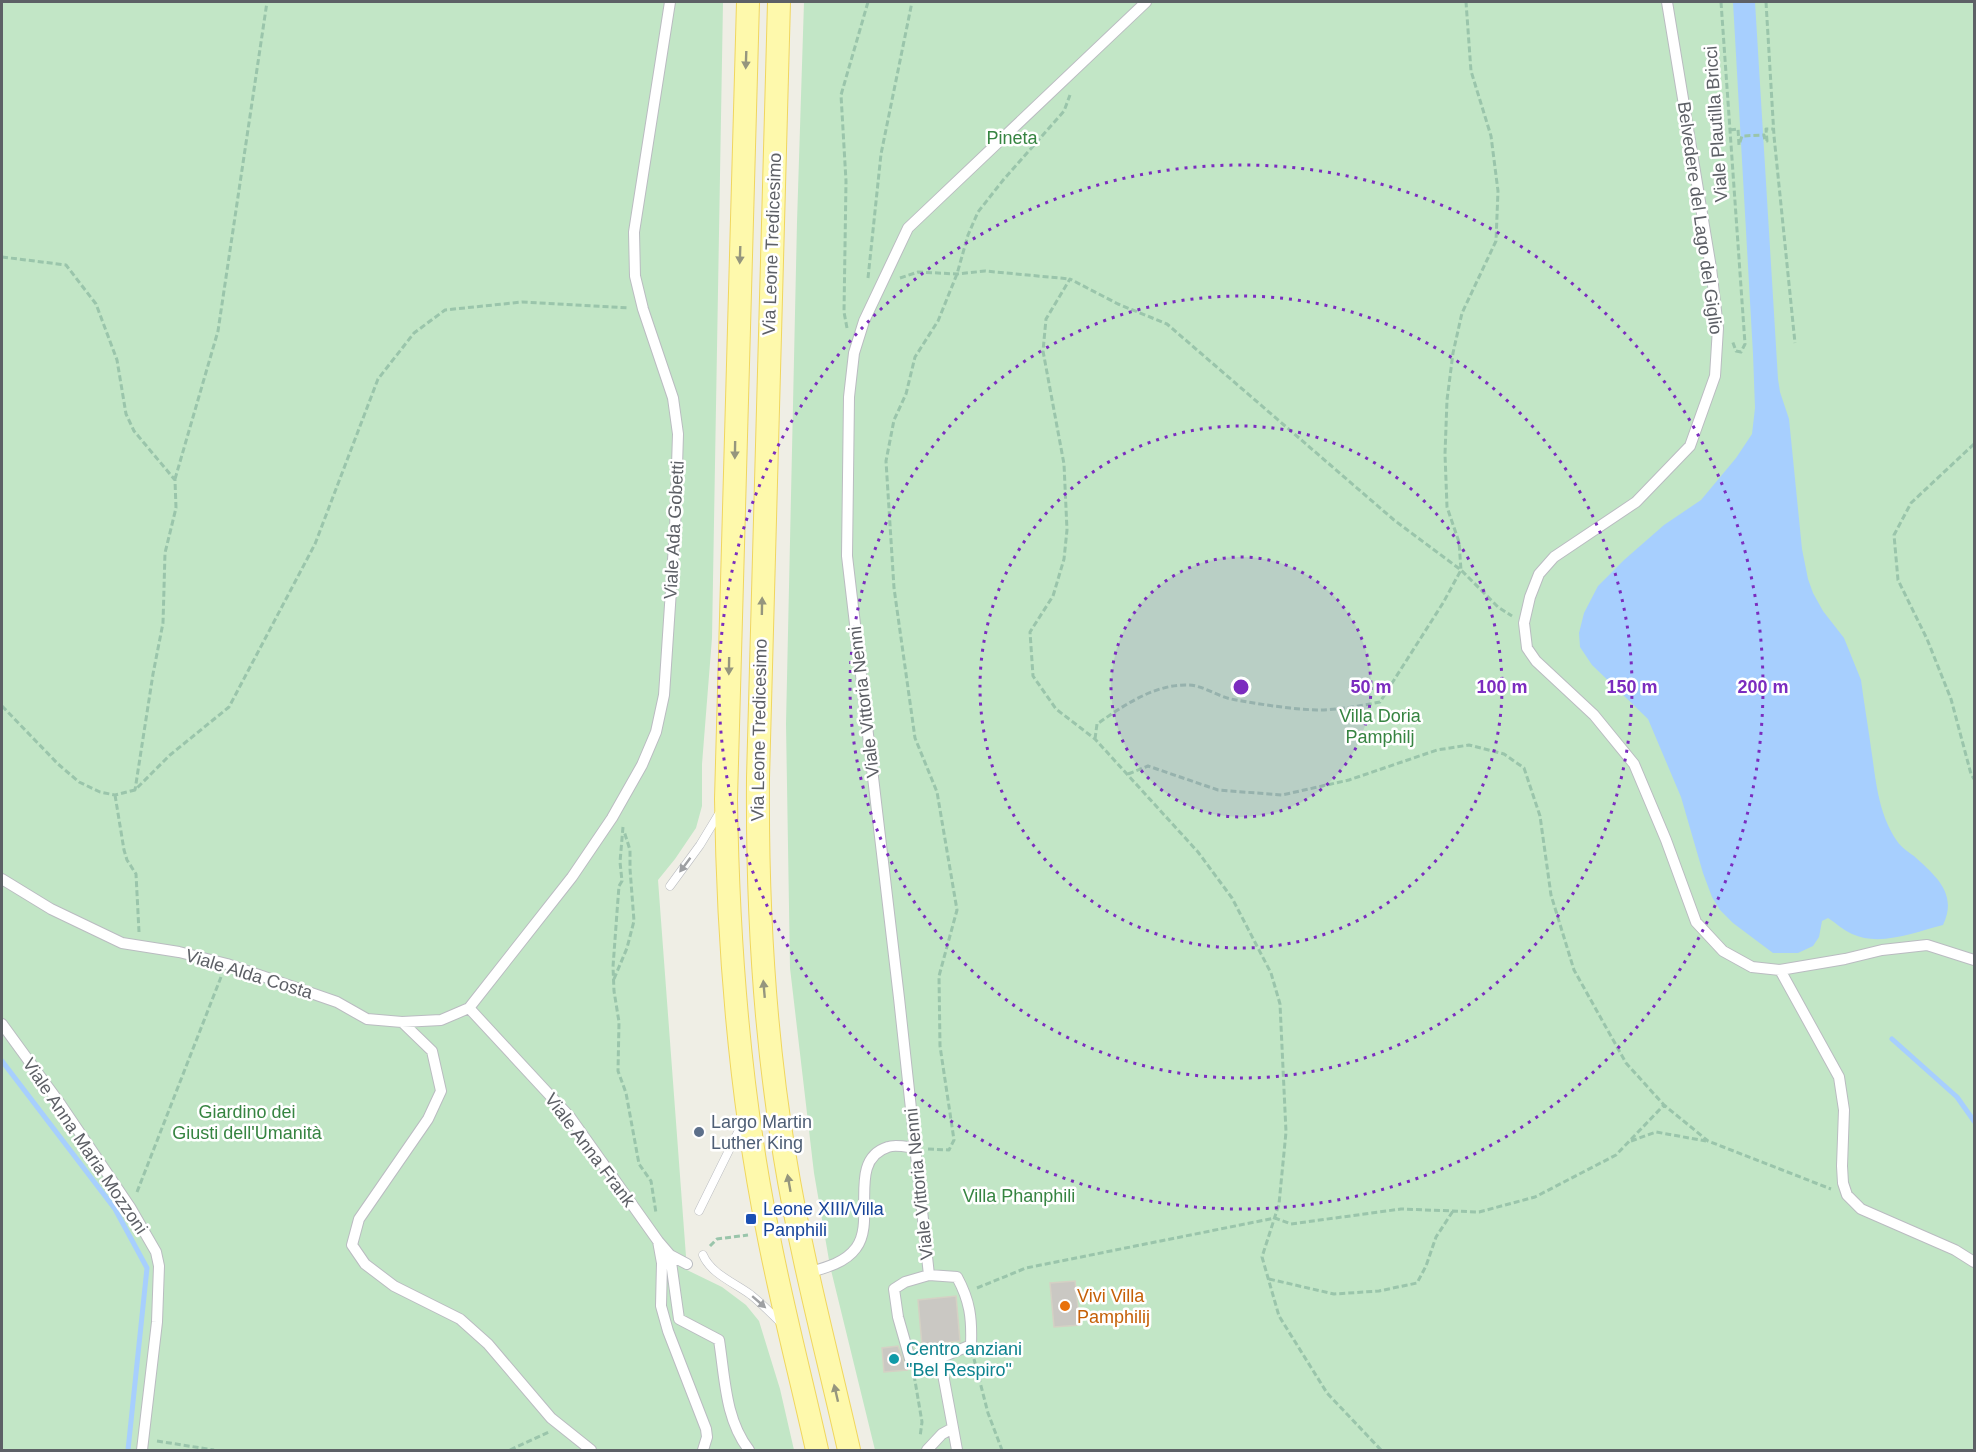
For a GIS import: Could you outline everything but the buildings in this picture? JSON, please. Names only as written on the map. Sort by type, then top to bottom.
[{"type":"main road","name":"Via Leone Tredicesimo","points":[[748,2],[726,800],[731,943],[736,1019],[747,1112],[768,1233],[817,1450]]},
{"type":"main road","name":"Via Leone Tredicesimo","points":[[779,2],[758,778],[758,897],[764,996],[788,1178],[807,1273],[849,1450]]},
{"type":"street","name":"Viale Ada Gobetti","points":[[469,1008],[572,877],[620,804],[652,743],[660,716],[666,674],[678,434],[673,398],[643,309],[635,276],[634,232],[670,2]]},
{"type":"street","name":"Viale Vittoria Nenni","points":[[966,1293],[957,1277],[929,1275],[847,556],[849,397],[854,353],[864,321],[908,228],[1146,2]]},
{"type":"street","name":"Belvedere del Lago del Giglio","points":[[1666,2],[1711,268],[1718,339],[1715,376],[1690,446],[1636,502],[1554,557],[1539,574],[1530,597],[1524,623],[1527,648],[1536,661],[1594,715],[1634,764],[1666,840],[1696,922],[1723,951],[1752,967],[1780,970],[1927,945],[1974,960]]},
{"type":"street","name":"Viale Alda Costa","points":[[2,879],[61,914],[122,943],[179,952],[227,964],[337,1002],[367,1019],[402,1022],[441,1020],[469,1008]]},
{"type":"street","points":[[1780,970],[1839,1077],[1844,1110],[1843,1183],[1847,1195],[1862,1209],[1955,1250],[1974,1262]]},
{"type":"street","name":"Viale Anna Frank","points":[[469,1008],[570,1117],[658,1241],[670,1255],[687,1264]]},
{"type":"street","points":[[402,1022],[432,1051],[441,1091],[428,1119],[359,1219],[352,1245],[365,1264],[394,1286],[460,1319],[488,1344],[551,1418],[591,1450]]},
{"type":"street","name":"Viale Anna Maria Mozzoni","points":[[2,1024],[61,1105],[130,1207],[156,1252],[159,1266],[157,1322],[142,1445]]},
{"type":"street","points":[[807,1273],[844,1259],[860,1243],[865,1227],[864,1180],[867,1168],[876,1153],[889,1146],[915,1148]]},
{"type":"street","points":[[658,1241],[662,1263],[661,1306],[706,1429],[707,1437],[703,1450]]},
{"type":"street","points":[[670,1255],[679,1319],[719,1340],[730,1416],[739,1437],[749,1450]]},
{"type":"street","points":[[929,1275],[906,1282],[894,1289],[898,1317],[910,1359],[917,1361],[940,1358],[971,1345],[972,1318],[966,1293]]},
{"type":"street","points":[[940,1358],[957,1450]]},
{"type":"street","points":[[927,1450],[942,1434],[953,1428]]},
{"type":"lane","points":[[670,886],[700,845],[726,800]]},
{"type":"lane","points":[[699,1211],[747,1112]]},
{"type":"lane","points":[[703,1255],[710,1266],[762,1304],[790,1331]]},
{"type":"path","points":[[135,790],[163,623],[165,553],[176,508],[175,480],[218,331],[267,2]]},
{"type":"path","points":[[848,333],[844,312],[846,181],[841,95],[868,2]]},
{"type":"path","points":[[867,288],[881,154],[912,2]]},
{"type":"path","points":[[1095,739],[1097,724],[1143,695],[1189,684],[1227,698],[1257,704],[1317,710],[1348,708],[1380,702],[1443,603],[1461,570],[1459,542],[1447,507],[1445,454],[1447,400],[1453,353],[1462,313],[1496,241],[1498,191],[1491,136],[1471,71],[1466,2]]},
{"type":"path","name":"Viale Plautilla Bricci","points":[[1718,339],[1732,337],[1736,351],[1741,352],[1745,344],[1721,2]]},
{"type":"path","points":[[1766,2],[1773,129],[1794,343]]},
{"type":"path","points":[[915,1148],[949,1150],[954,1140],[940,1046],[939,976],[957,910],[937,792],[915,738],[894,588],[886,461],[894,420],[906,394],[915,357],[938,321],[978,212],[1064,111],[1075,82],[1073,70]]},
{"type":"path","points":[[1730,130],[1738,129],[1739,145],[1742,136],[1764,135],[1767,141],[1766,129],[1773,129]]},
{"type":"path","points":[[2,257],[66,265],[96,304],[117,360],[126,414],[134,431],[175,480]]},
{"type":"path","points":[[881,284],[918,272],[957,274],[985,271],[1070,279],[1118,304],[1167,324],[1394,520],[1461,570],[1498,607],[1524,623]]},
{"type":"path","points":[[1070,279],[1046,319],[1043,351],[1064,464],[1067,530],[1064,560],[1053,596],[1030,632],[1033,676],[1056,709],[1095,739],[1198,852],[1232,898],[1271,973],[1280,1004],[1286,1122],[1279,1204],[1262,1257],[1279,1316],[1327,1393],[1381,1450]]},
{"type":"path","points":[[2,706],[58,764],[79,782],[100,792],[115,795],[135,790],[170,755],[229,707],[315,544],[378,379],[414,333],[445,310],[522,302],[643,309]]},
{"type":"path","points":[[1974,444],[1911,503],[1894,535],[1898,580],[1927,639],[1951,699],[1974,779]]},
{"type":"path","points":[[1128,774],[1148,766],[1218,790],[1282,795],[1349,780],[1437,750],[1469,745],[1504,754],[1524,768],[1540,816],[1551,895],[1574,970],[1626,1063],[1664,1105],[1708,1141]]},
{"type":"path","points":[[115,795],[124,850],[136,874],[140,946]]},
{"type":"path","points":[[613,981],[627,948],[634,921],[630,850],[623,829],[620,804]]},
{"type":"path","points":[[623,829],[620,862],[622,881],[619,886],[616,912],[613,981],[619,1022],[618,1071],[626,1093],[639,1164],[651,1181],[658,1241]]},
{"type":"path","points":[[130,1207],[227,964]]},
{"type":"path","points":[[966,1293],[1026,1268],[1275,1218],[1291,1224],[1401,1209],[1479,1212],[1535,1197],[1616,1155],[1664,1105]]},
{"type":"path","points":[[1629,1141],[1656,1132],[1708,1141],[1847,1195]]},
{"type":"path","points":[[1268,1279],[1334,1294],[1379,1291],[1417,1283],[1426,1266],[1436,1237],[1453,1211]]},
{"type":"path","points":[[703,1255],[717,1239],[768,1233]]},
{"type":"path","points":[[971,1345],[988,1413],[1002,1450]]},
{"type":"path","points":[[910,1359],[922,1422],[919,1441]]},
{"type":"path","points":[[510,1450],[560,1426]]},
{"type":"path","points":[[142,1445],[214,1450]]},
{"type":"green space","name":"Giardino dei Giusti dell'Umanità","points":[[2,2],[723,2],[712,638],[702,764],[702,806],[696,828],[658,880],[687,1270],[722,1287],[746,1305],[759,1321],[780,1389],[794,1450],[2,1450]]},
{"type":"green space","name":"Villa Doria Pamphilj","points":[[804,2],[1974,2],[1974,1450],[875,1450],[830,1266],[814,1173],[790,968],[786,724]]},
{"type":"water","points":[[1733,2],[1755,2],[1778,379],[1789,419],[1802,549],[1808,579],[1823,611],[1844,638],[1861,680],[1876,785],[1886,819],[1899,843],[1937,878],[1948,904],[1943,925],[1886,939],[1863,938],[1846,931],[1828,918],[1822,921],[1819,937],[1813,946],[1798,953],[1773,953],[1733,923],[1720,910],[1712,897],[1703,873],[1681,797],[1648,719],[1592,665],[1580,647],[1579,633],[1584,613],[1598,586],[1664,525],[1701,500],[1736,458],[1752,434],[1755,408],[1753,354]]},
{"type":"waterway","points":[[1892,1039],[1957,1097],[1974,1121]]},
{"type":"waterway","points":[[2,1061],[115,1209],[147,1268],[128,1450]]},
{"type":"place","name":"Largo Martin Luther King","points":[[699,1132]]},
{"type":"place","name":"Leone XIII/Villa Panphili","points":[[751,1219]]},
{"type":"place","name":"Vivi Villa Pamphilij","points":[[1065,1306]]},
{"type":"place","name":"Centro anziani \"Bel Respiro\"","points":[[894,1359]]},
{"type":"park label","name":"Pineta","points":[[1012,138]]},
{"type":"park label","name":"Villa Phanphili","points":[[1019,1196]]}]
